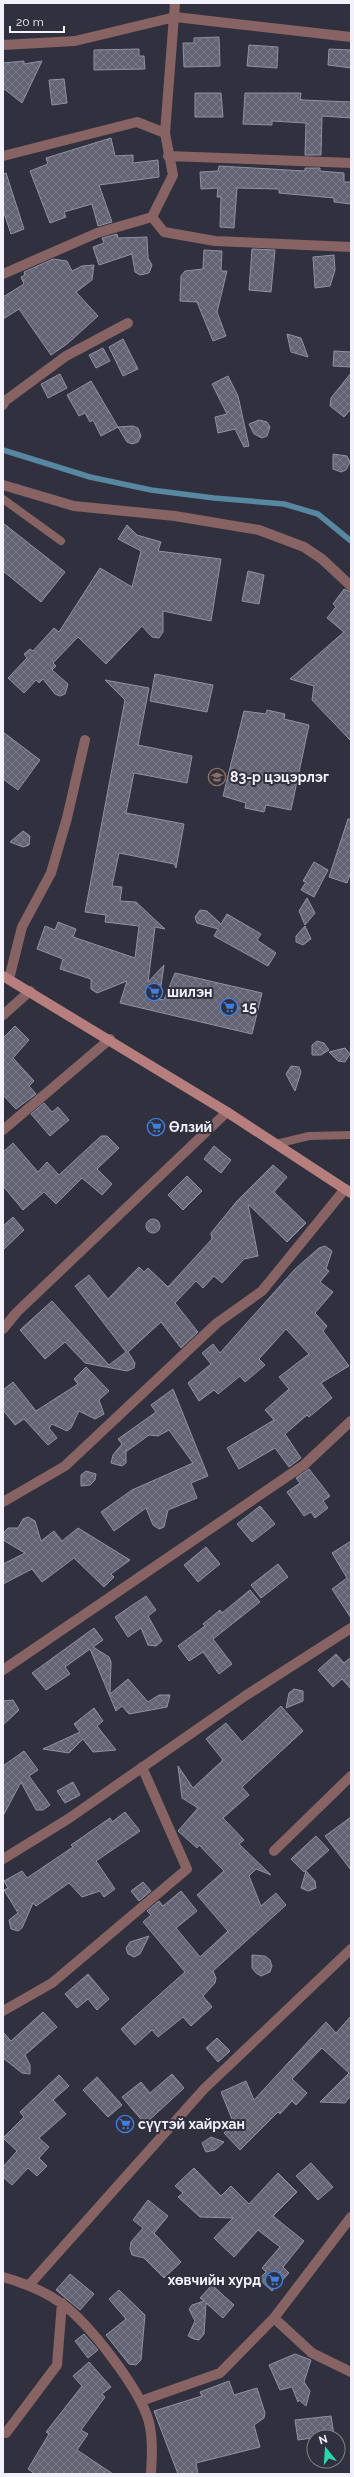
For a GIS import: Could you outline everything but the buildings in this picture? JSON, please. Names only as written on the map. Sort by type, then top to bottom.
[{"type":"main road","points":[[6,977],[110,1039],[227,1112],[348,1191]]},
{"type":"street","points":[[3,274],[97,233],[152,216],[173,175],[168,156],[165,132],[176,3]]},
{"type":"street","points":[[3,44],[75,41],[175,17],[351,37]]},
{"type":"street","points":[[3,156],[137,122],[165,132]]},
{"type":"street","points":[[168,156],[351,163]]},
{"type":"street","points":[[152,216],[164,232],[215,241],[351,247]]},
{"type":"street","points":[[3,405],[5,401],[66,356],[128,323]]},
{"type":"street","points":[[3,485],[74,506],[175,516],[259,530],[304,547],[322,559],[351,586]]},
{"type":"street","points":[[6,977],[22,927],[51,873],[67,818],[85,740]]},
{"type":"street","points":[[3,1014],[30,991]]},
{"type":"street","points":[[3,1130],[110,1039]]},
{"type":"street","points":[[3,1329],[17,1312],[227,1112]]},
{"type":"street","points":[[3,1502],[65,1466],[217,1323],[262,1291],[348,1191]]},
{"type":"street","points":[[3,1670],[304,1465],[351,1421]]},
{"type":"street","points":[[3,1859],[68,1819],[245,1696],[351,1628]]},
{"type":"street","points":[[3,2011],[52,1983],[187,1869],[142,1767]]},
{"type":"street","points":[[274,1851],[351,1776]]},
{"type":"street","points":[[30,2284],[204,2090],[351,1949]]},
{"type":"street","points":[[141,2402],[220,2373],[274,2318],[351,2217]]},
{"type":"street","points":[[3,2277],[30,2284],[62,2303],[90,2330],[141,2402],[149,2422],[152,2448],[151,2474]]},
{"type":"street","points":[[6,2433],[57,2365],[62,2303]]},
{"type":"street","points":[[274,2318],[312,2353],[351,2372]]},
{"type":"lane","points":[[3,499],[61,541]]},
{"type":"lane","points":[[276,1144],[309,1136],[351,1135]]},
{"type":"waterway","points":[[3,450],[90,477],[151,490],[214,498],[284,504],[318,514],[351,541]]},
{"type":"place","name":"83-р цэцэрлэг","points":[[217,777]]},
{"type":"place","name":"шилэн","points":[[154,992]]},
{"type":"place","name":"15","points":[[229,1007]]},
{"type":"place","name":"Өлзий","points":[[156,1127]]},
{"type":"place","name":"сүүтэй хайрхан","points":[[125,2124]]},
{"type":"place","name":"хөвчийн хурд","points":[[274,2280]]}]
